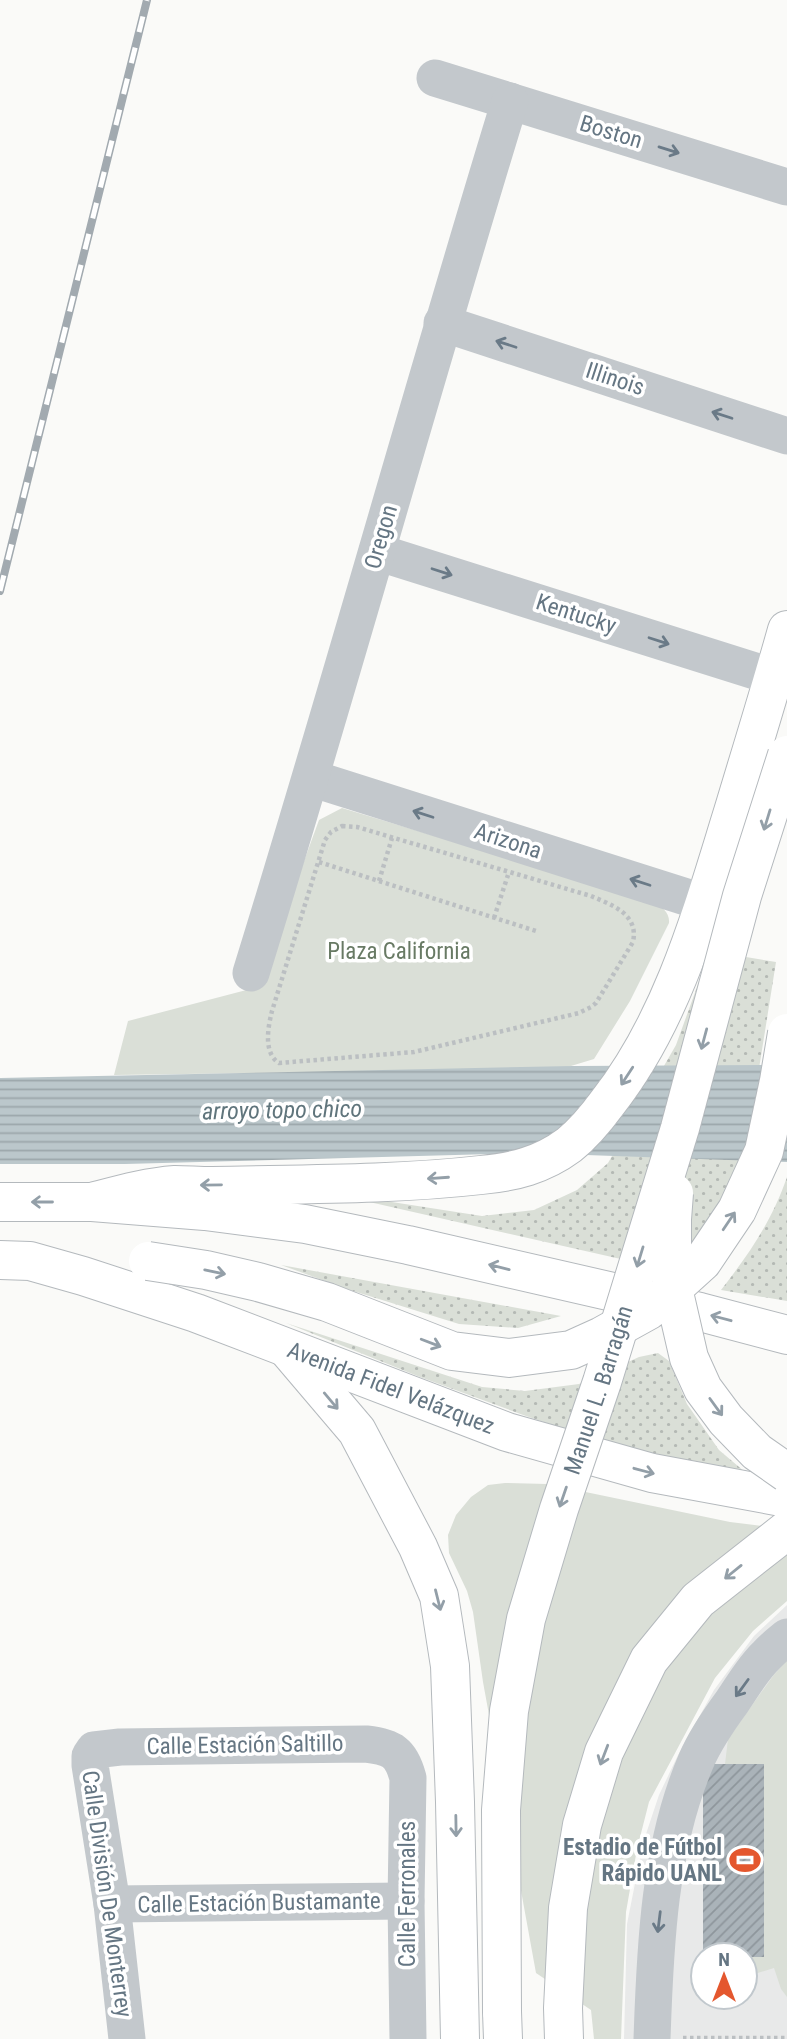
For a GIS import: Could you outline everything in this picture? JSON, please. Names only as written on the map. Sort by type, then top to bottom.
[{"type":"highway","points":[[92,1202],[173,1185],[327,1184],[482,1175],[526,1168],[544,1161],[571,1143],[596,1118],[632,1068],[679,974],[705,903],[787,630]]},
{"type":"highway","name":"Manuel L. Barragán","points":[[503,2026],[501,1810],[509,1712],[526,1619],[680,1128],[742,897],[787,755]]},
{"type":"highway","points":[[15,1261],[148,1261],[206,1270],[327,1302],[452,1351],[509,1358],[570,1350],[649,1310],[702,1262],[737,1210],[764,1151],[787,1033]]},
{"type":"highway","points":[[680,1128],[672,1219],[672,1284],[689,1358],[703,1389],[726,1420],[757,1452],[787,1472]]},
{"type":"highway","points":[[0,1202],[92,1202],[205,1211],[304,1224],[700,1312],[787,1335]]},
{"type":"highway","name":"Avenida Fidel Velázquez","points":[[15,1261],[83,1276],[196,1313],[508,1432],[652,1473],[787,1498]]},
{"type":"highway","points":[[287,1349],[357,1431],[418,1547],[439,1596],[450,1665],[460,2039]]},
{"type":"highway","points":[[563,2024],[570,1896],[582,1825],[604,1752],[649,1660],[698,1600],[787,1530]]},
{"type":"street","name":"Boston","points":[[435,78],[787,187]]},
{"type":"street","name":"Oregon","points":[[251,973],[510,101]]},
{"type":"street","name":"Illinois","points":[[442,323],[787,436]]},
{"type":"street","name":"Kentucky","points":[[377,552],[774,677]]},
{"type":"street","name":"Arizona","points":[[311,778],[705,903]]},
{"type":"street","points":[[652,2038],[657,1938],[673,1834],[685,1790],[710,1732],[767,1654],[787,1637]]},
{"type":"street","name":"Calle Estación Saltillo","points":[[94,1750],[120,1747],[366,1744],[384,1746],[396,1752]]},
{"type":"street","name":"Calle División De Monterrey","points":[[94,1750],[90,1756],[90,1765],[112,1904],[127,2039]]},
{"type":"street","name":"Calle Ferronales","points":[[396,1752],[405,1765],[408,1778],[408,2039]]},
{"type":"street","name":"Calle Estación Bustamante","points":[[112,1904],[407,1901]]},
{"type":"path","points":[[357,827],[591,896],[615,907],[630,918],[635,934],[633,942],[596,1003],[579,1013],[414,1052],[279,1063],[271,1054],[268,1025],[318,862],[325,841],[336,828],[357,827]]},
{"type":"path","points":[[379,881],[393,837]]},
{"type":"path","points":[[318,862],[536,931]]},
{"type":"path","points":[[494,918],[509,872]]},
{"type":"path","points":[[652,2038],[787,2038]]},
{"type":"shaded area","points":[[787,1605],[787,2039],[624,2039],[627,1924],[643,1843],[659,1795],[714,1690],[754,1636]]},
{"type":"green space","name":"Plaza California","points":[[342,808],[653,902],[662,908],[667,913],[669,923],[630,1001],[594,1059],[561,1069],[114,1075],[128,1021],[258,987],[319,820]]},
{"type":"green space","points":[[710,951],[776,962],[744,1163],[696,1253],[656,1267],[321,1191],[482,1216],[534,1210],[577,1190],[608,1163],[676,1045]]},
{"type":"green space","points":[[787,1177],[787,1301],[721,1290],[759,1236]]},
{"type":"green space","points":[[281,1265],[561,1316],[518,1328],[459,1324]]},
{"type":"green space","points":[[286,1323],[482,1387],[525,1391],[579,1384],[639,1357],[658,1353],[669,1361],[687,1404],[719,1450],[758,1483],[641,1455],[420,1377]]},
{"type":"green space","points":[[547,1484],[730,1522],[787,1529],[787,1601],[753,1631],[715,1678],[649,1802],[637,1849],[626,1912],[621,2039],[594,2039],[591,2010],[536,1973],[483,1682],[473,1612],[467,1591],[449,1553],[448,1535],[456,1515],[471,1497],[488,1485]]},
{"type":"green space","name":"Estadio de Fútbol Rápido UANL","points":[[787,1660],[787,1997],[781,1989],[774,1968],[759,1973],[759,1941],[703,1941],[703,1764],[725,1764],[728,1739]]},
{"type":"water","name":"arroyo topo chico","points":[[787,1065],[787,1162],[529,1153],[125,1164],[0,1164],[0,1078],[573,1066]]},
{"type":"building","name":"Estadio de Fútbol Rápido UANL","points":[[703,1764],[764,1764],[764,1957],[759,1957],[759,1941],[703,1941]]},
{"type":"railway","points":[[0,591],[147,0]]},
{"type":"place","name":"Estadio de Fútbol Rápido UANL","points":[[745,1860]]}]
